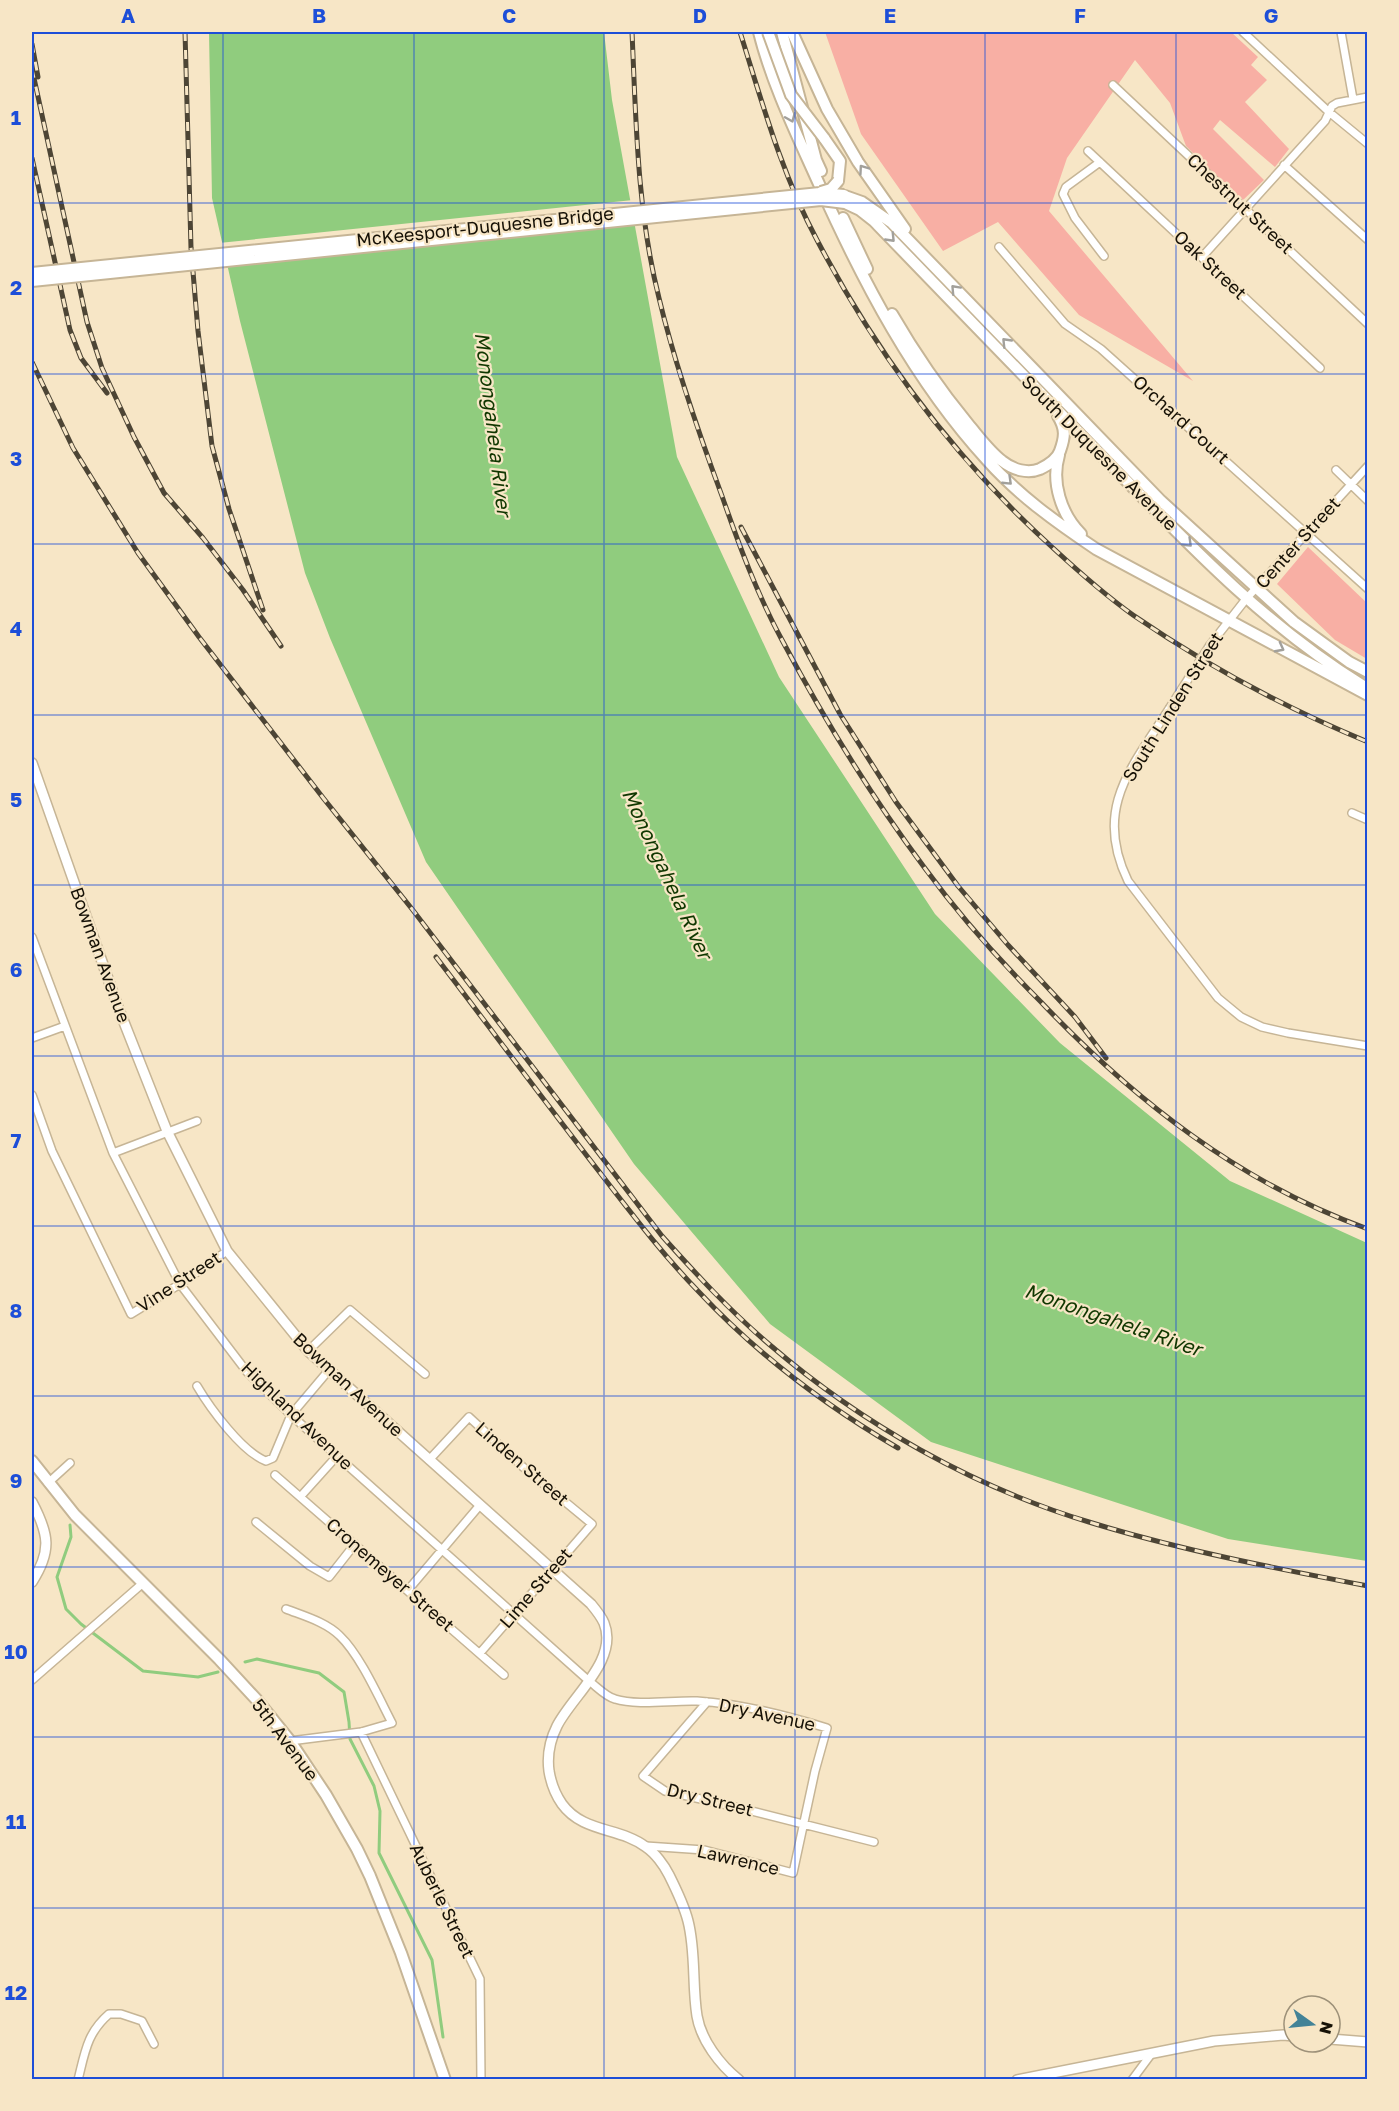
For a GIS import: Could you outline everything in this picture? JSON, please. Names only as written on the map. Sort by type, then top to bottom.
[{"type":"main road","points":[[759,32],[778,86],[852,256],[898,338],[941,403],[987,460],[1054,521],[1096,549],[1368,695]]},
{"type":"main road","points":[[768,32],[791,95],[840,161],[838,181],[831,189],[820,193]]},
{"type":"main road","points":[[782,32],[816,160],[862,259],[920,358],[951,403],[987,447],[1003,462],[1017,470],[1033,472],[1048,465],[1059,455]]},
{"type":"main road","points":[[792,32],[832,118],[858,162],[920,251]]},
{"type":"main road","name":"McKeesport-Duquesne Bridge","points":[[32,273],[820,193],[862,202],[878,212],[920,251]]},
{"type":"main road","name":"McKeesport-Duquesne Bridge","points":[[32,281],[845,199]]},
{"type":"main road","name":"South Duquesne Avenue","points":[[845,199],[874,221],[1052,406],[1246,599],[1304,645],[1368,688]]},
{"type":"main road","name":"South Duquesne Avenue","points":[[920,251],[980,316],[1161,501],[1294,622],[1349,662],[1368,672]]},
{"type":"main road","points":[[1052,406],[1063,424],[1065,435],[1056,466],[1056,485],[1064,510],[1073,526],[1096,549]]},
{"type":"main road","name":"Bowman Avenue","points":[[32,763],[118,1007],[167,1131],[227,1251],[308,1351],[591,1604],[604,1623],[607,1646],[604,1655],[558,1725],[550,1748],[549,1766],[552,1782],[555,1793],[573,1816],[591,1826],[624,1836],[646,1846]]},
{"type":"main road","name":"5th Avenue","points":[[32,1461],[75,1515],[219,1659],[290,1741],[326,1795],[370,1876],[401,1953],[445,2079]]},
{"type":"main road","points":[[32,1502],[40,1517],[46,1539],[44,1560],[33,1578]]},
{"type":"main road","points":[[646,1846],[667,1872],[678,1893],[688,1921],[692,1944],[697,2018],[705,2040],[720,2060],[739,2079]]},
{"type":"main road","points":[[1017,2079],[1214,2040],[1282,2035]]},
{"type":"main road","points":[[1342,2040],[1368,2042]]},
{"type":"street","points":[[1243,32],[1329,112],[1368,144]]},
{"type":"street","points":[[1341,32],[1353,99]]},
{"type":"street","name":"Chestnut Street","points":[[1113,85],[1368,324]]},
{"type":"street","points":[[1202,257],[1325,121],[1337,103],[1368,97]]},
{"type":"street","name":"Oak Street","points":[[1088,151],[1320,368]]},
{"type":"street","points":[[1100,162],[1066,187],[1063,194],[1068,207],[1104,256]]},
{"type":"street","points":[[1284,165],[1368,240]]},
{"type":"street","name":"Orchard Court","points":[[999,247],[1065,324],[1101,349],[1368,589]]},
{"type":"street","name":"Center Street","points":[[1229,620],[1349,484],[1368,466]]},
{"type":"street","points":[[1336,470],[1368,501]]},
{"type":"street","name":"South Linden Street","points":[[1229,620],[1210,645],[1130,770],[1120,791],[1114,840],[1119,861],[1128,881],[1218,998],[1241,1017],[1262,1027],[1368,1046]]},
{"type":"street","points":[[1352,813],[1368,820]]},
{"type":"street","name":"Highland Avenue","points":[[32,937],[113,1153],[180,1284],[247,1372],[291,1415],[589,1681],[613,1699],[636,1702],[682,1700],[707,1702]]},
{"type":"street","points":[[32,1038],[65,1026]]},
{"type":"street","name":"Vine Street","points":[[32,1095],[52,1151],[131,1314],[180,1284],[227,1251]]},
{"type":"street","points":[[113,1153],[197,1121]]},
{"type":"street","points":[[308,1351],[350,1310],[424,1374]]},
{"type":"street","points":[[197,1386],[212,1410],[251,1452],[266,1461],[273,1458],[291,1415],[329,1370]]},
{"type":"street","name":"Linden Street","points":[[429,1460],[469,1417],[523,1467],[592,1524]]},
{"type":"street","points":[[301,1496],[337,1456]]},
{"type":"street","points":[[48,1483],[70,1463]]},
{"type":"street","name":"Cronemeyer Street","points":[[275,1475],[504,1675]]},
{"type":"street","points":[[408,1590],[480,1505]]},
{"type":"street","points":[[256,1522],[310,1566],[329,1577],[355,1544]]},
{"type":"street","name":"Lime Street","points":[[480,1653],[592,1524]]},
{"type":"street","points":[[32,1680],[143,1583]]},
{"type":"street","points":[[286,1609],[324,1624],[341,1636],[365,1671],[392,1723],[358,1732],[290,1741]]},
{"type":"street","name":"Dry Avenue","points":[[707,1702],[778,1714],[827,1728],[815,1772],[805,1824]]},
{"type":"street","name":"Dry Street","points":[[707,1702],[643,1776],[665,1791],[805,1824]]},
{"type":"street","name":"Auberle Street","points":[[358,1732],[480,1980],[481,2079]]},
{"type":"street","points":[[805,1824],[874,1842]]},
{"type":"street","name":"Lawrence","points":[[646,1846],[704,1850],[793,1873],[805,1824]]},
{"type":"street","points":[[78,2079],[89,2039],[96,2025],[109,2014],[120,2014],[142,2020],[154,2044]]},
{"type":"street","points":[[1131,2079],[1152,2052]]},
{"type":"shaded area","points":[[825,32],[1231,32],[1258,57],[1251,65],[1267,80],[1245,102],[1289,149],[1275,167],[1220,120],[1213,129],[1264,180],[1242,201],[1186,146],[1170,103],[1135,60],[1067,158],[1049,211],[1193,381],[1079,315],[998,222],[943,251],[861,134]]},
{"type":"shaded area","points":[[1308,547],[1367,603],[1367,659],[1335,640],[1277,584]]},
{"type":"water","name":"Monongahela River","points":[[209,32],[604,32],[612,100],[677,457],[779,677],[935,914],[1060,1043],[1230,1181],[1367,1243],[1367,1561],[1228,1539],[931,1442],[770,1324],[634,1164],[426,862],[330,638],[305,573],[240,321],[212,198]]},
{"type":"pier","points":[[633,200],[637,224],[343,255],[224,267],[219,243]]},
{"type":"waterway","points":[[70,1525],[71,1537],[57,1577],[66,1609],[81,1624],[143,1671],[198,1677],[218,1672]]},
{"type":"waterway","points":[[245,1662],[257,1659],[319,1673],[344,1692],[350,1739],[374,1786],[380,1811],[379,1853],[432,1960],[443,2037]]},
{"type":"railway","points":[[185,32],[191,248],[212,446],[229,509],[263,610]]},
{"type":"railway","points":[[632,32],[636,132],[642,199],[652,265],[665,323],[696,422],[742,551],[773,623],[831,728],[885,813],[965,920],[1025,986],[1113,1072],[1191,1135],[1233,1163],[1276,1188],[1368,1229]]},
{"type":"railway","points":[[740,32],[783,164],[817,240],[866,325],[893,366],[952,443],[1017,514],[1102,591],[1133,615],[1189,651],[1247,684],[1307,715],[1368,742]]},
{"type":"railway","points":[[32,44],[38,77]]},
{"type":"railway","points":[[32,69],[87,322],[102,368],[134,437],[164,493],[203,538],[243,590],[281,646]]},
{"type":"railway","points":[[32,158],[70,330],[81,358],[107,393]]},
{"type":"railway","points":[[32,362],[73,448],[138,553],[199,637],[412,909],[662,1236],[714,1292],[756,1332],[805,1374],[842,1401],[921,1450],[1003,1491],[1089,1522],[1192,1550],[1368,1586]]},
{"type":"railway","points":[[741,527],[840,714],[896,802],[958,886],[1008,945],[1075,1017],[1106,1058]]},
{"type":"railway","points":[[436,957],[624,1204],[686,1278],[768,1357],[818,1396],[898,1448]]}]
